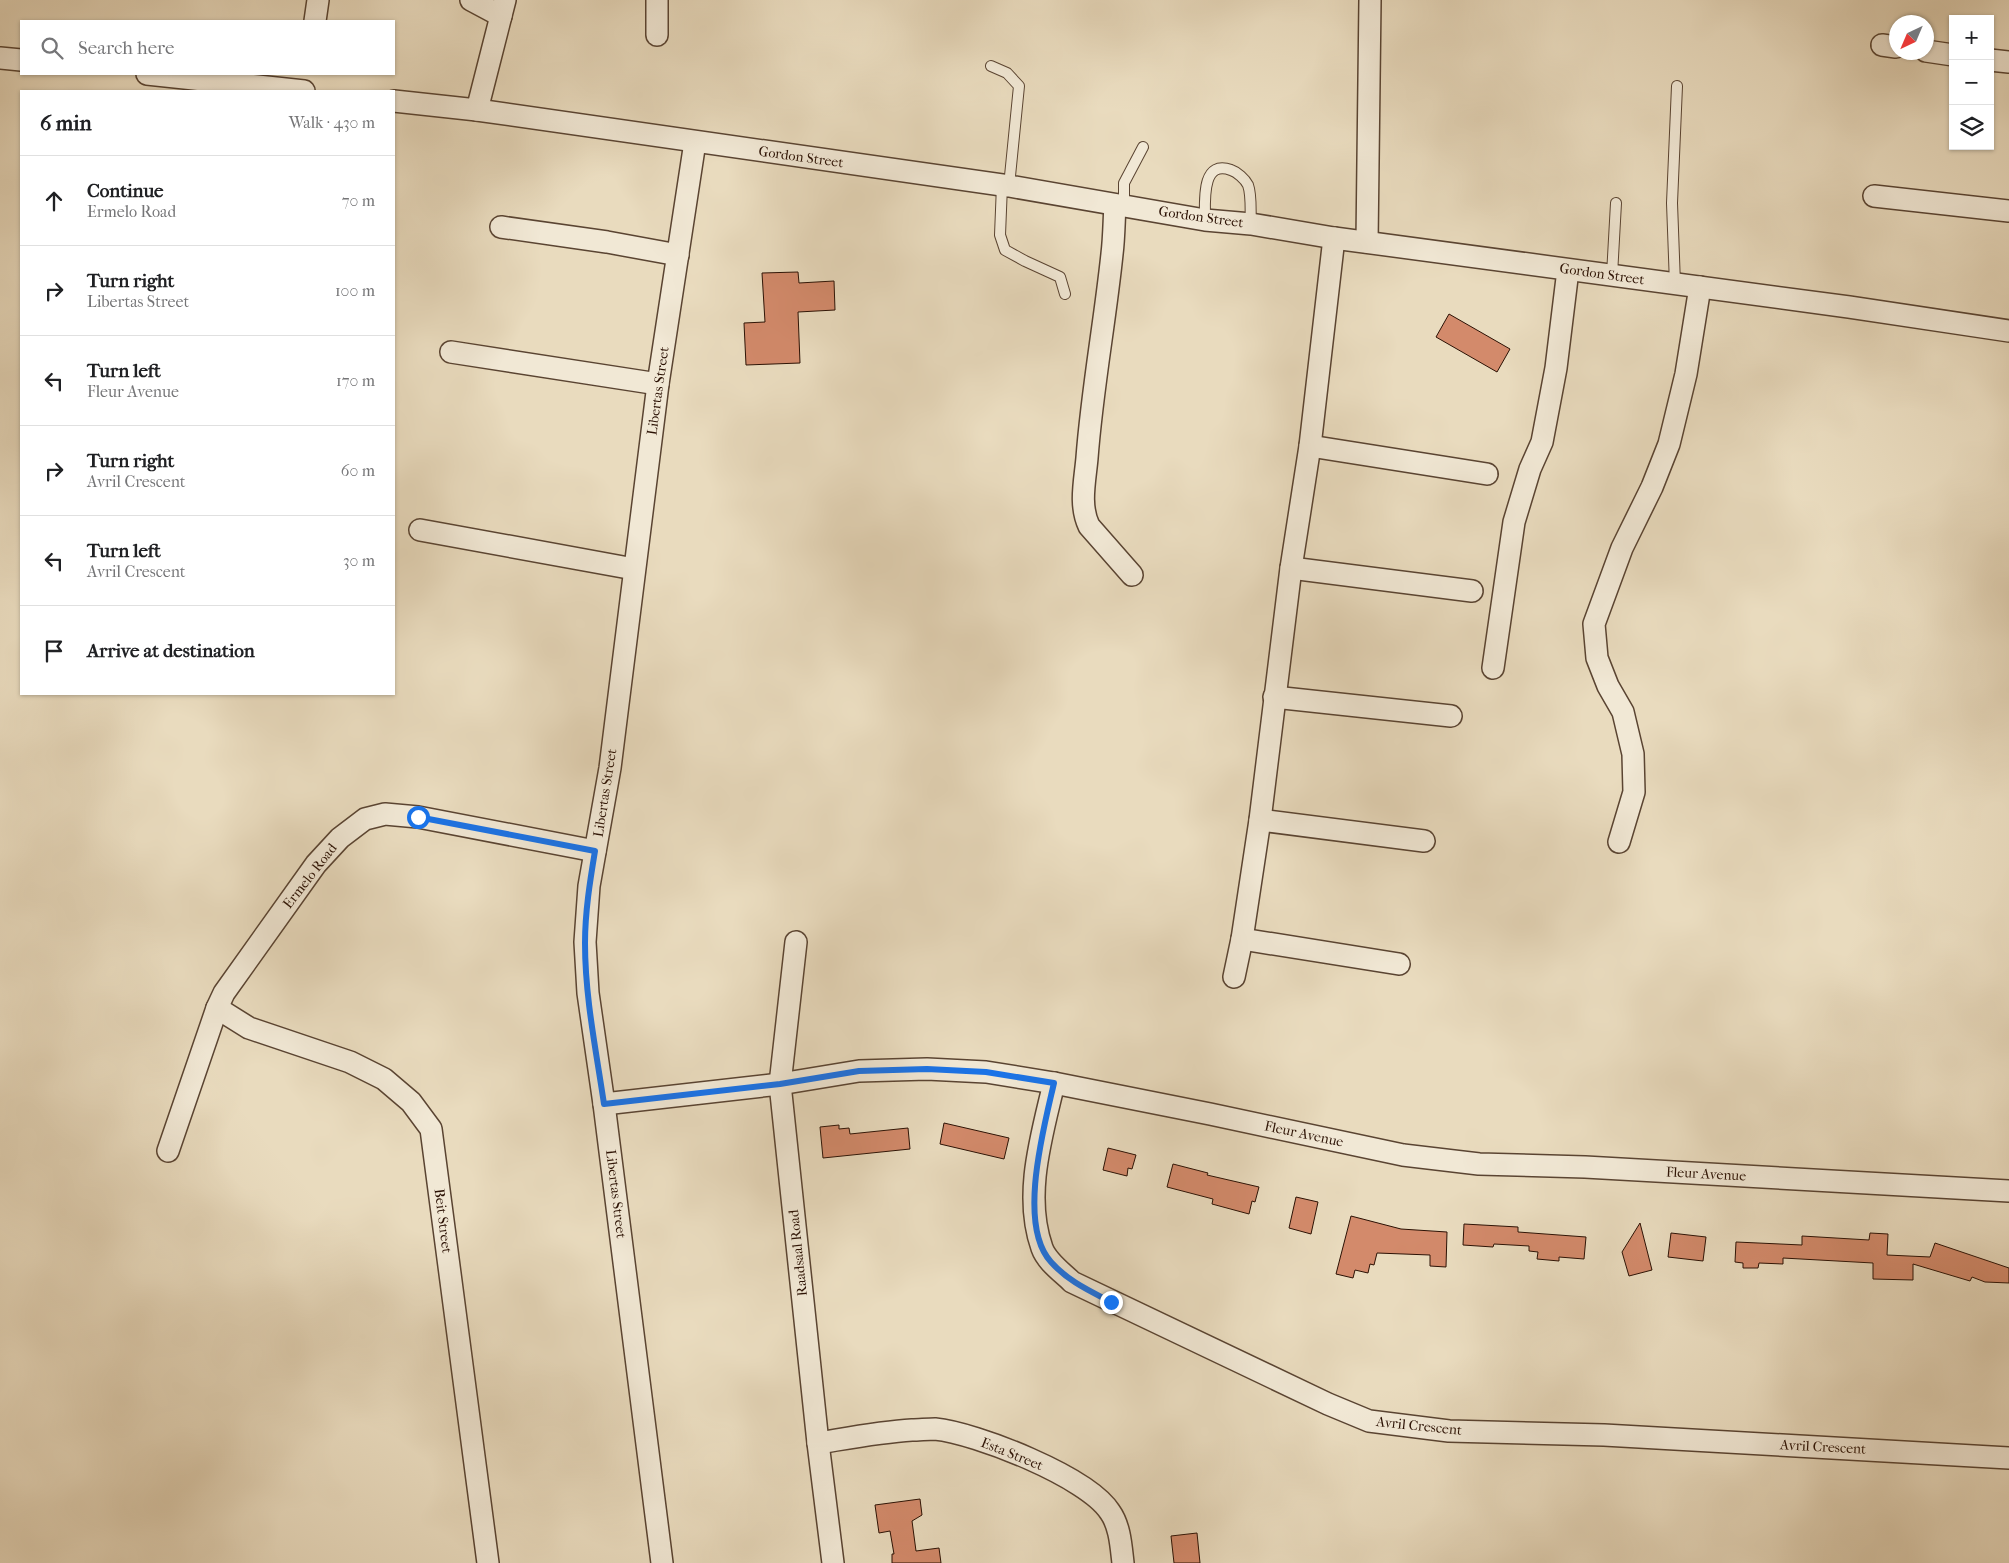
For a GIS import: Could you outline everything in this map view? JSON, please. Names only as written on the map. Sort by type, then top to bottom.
[{"type":"street","points":[[315,20],[318,0]]},
{"type":"street","points":[[471,0],[503,8],[477,110]]},
{"type":"street","points":[[656,35],[657,0]]},
{"type":"street","points":[[1367,242],[1370,0]]},
{"type":"street","points":[[1934,52],[1949,54]]},
{"type":"street","points":[[0,58],[20,60]]},
{"type":"street","points":[[1994,60],[2009,62]]},
{"type":"street","points":[[153,75],[220,87],[283,90]]},
{"type":"street","name":"Gordon Street","points":[[395,101],[477,110],[1005,186],[1205,220],[1251,224],[1334,238],[2009,331]]},
{"type":"street","name":"Libertas Street","points":[[662,1563],[604,1104],[588,993],[585,942],[589,886],[610,768],[658,384],[696,142]]},
{"type":"street","points":[[1874,196],[2009,211]]},
{"type":"street","points":[[1120,205],[1098,351],[1083,504],[1089,526],[1132,575]]},
{"type":"street","points":[[501,227],[607,242],[678,255]]},
{"type":"street","points":[[1234,977],[1242,939],[1260,820],[1291,568],[1310,446],[1334,238]]},
{"type":"street","points":[[1493,668],[1514,522],[1530,469],[1542,442],[1556,368],[1568,270]]},
{"type":"street","points":[[1619,842],[1634,792],[1634,754],[1623,712],[1608,686],[1597,658],[1594,624],[1622,548],[1652,487],[1669,444],[1686,374],[1700,287]]},
{"type":"street","points":[[451,352],[658,384]]},
{"type":"street","points":[[1310,446],[1487,474]]},
{"type":"street","points":[[420,530],[634,569]]},
{"type":"street","points":[[1291,568],[1472,590]]},
{"type":"street","points":[[1274,697],[1451,716]]},
{"type":"street","name":"Ermelo Road","points":[[168,1151],[217,1008],[232,981],[316,864],[340,838],[365,819],[385,814],[418,817],[595,851]]},
{"type":"street","points":[[1260,820],[1424,842]]},
{"type":"street","points":[[1242,939],[1399,964]]},
{"type":"street","name":"Raadsaal Road","points":[[796,942],[780,1084],[818,1442],[833,1563]]},
{"type":"street","name":"Beit Street","points":[[217,1008],[249,1028],[350,1062],[384,1079],[411,1102],[431,1129],[488,1563]]},
{"type":"street","name":"Fleur Avenue","points":[[604,1104],[780,1084],[859,1071],[927,1069],[986,1072],[1054,1083],[1403,1155],[1479,1164],[1585,1167],[2009,1191]]},
{"type":"street","name":"Avril Crescent","points":[[1054,1083],[1039,1150],[1035,1184],[1035,1208],[1042,1249],[1050,1261],[1072,1282],[1328,1404],[1369,1421],[1449,1431],[1604,1435],[2009,1458]]},
{"type":"street","name":"Esta Street","points":[[818,1442],[890,1432],[934,1429],[989,1442],[1049,1469],[1094,1494],[1111,1512],[1120,1538],[1123,1563]]},
{"type":"lane","points":[[991,66],[1007,73],[1019,86],[1000,235],[1005,250],[1060,277],[1065,294]]},
{"type":"lane","points":[[1675,284],[1672,203],[1677,86]]},
{"type":"lane","points":[[1120,205],[1124,183],[1143,147]]},
{"type":"lane","points":[[1205,220],[1205,189],[1209,175],[1213,170],[1219,168],[1231,170],[1242,177],[1248,185],[1251,224]]},
{"type":"lane","points":[[1612,275],[1616,203]]},
{"type":"building","points":[[798,272],[799,283],[834,281],[835,310],[798,312],[800,363],[746,365],[744,323],[765,322],[762,273]]},
{"type":"building","points":[[1449,314],[1510,349],[1497,372],[1436,337]]},
{"type":"building","points":[[944,1123],[1009,1138],[1004,1159],[940,1144]]},
{"type":"building","points":[[839,1125],[839,1129],[849,1128],[850,1134],[908,1128],[910,1149],[823,1158],[820,1127]]},
{"type":"building","points":[[1108,1148],[1136,1155],[1132,1169],[1128,1168],[1127,1176],[1103,1170]]},
{"type":"building","points":[[1173,1164],[1208,1173],[1207,1175],[1259,1187],[1255,1202],[1252,1201],[1249,1214],[1212,1204],[1213,1199],[1167,1187]]},
{"type":"building","points":[[1296,1197],[1318,1202],[1311,1234],[1289,1228]]},
{"type":"building","points":[[1351,1216],[1401,1229],[1447,1232],[1446,1267],[1430,1266],[1430,1255],[1377,1253],[1374,1265],[1370,1264],[1368,1273],[1355,1270],[1353,1278],[1336,1274]]},
{"type":"building","points":[[1640,1223],[1652,1270],[1629,1276],[1622,1252]]},
{"type":"building","points":[[1464,1224],[1518,1227],[1518,1232],[1586,1237],[1584,1259],[1559,1257],[1559,1261],[1537,1259],[1538,1252],[1529,1251],[1529,1246],[1494,1244],[1493,1247],[1463,1245]]},
{"type":"building","points":[[1671,1233],[1706,1237],[1703,1261],[1668,1257]]},
{"type":"building","points":[[1870,1233],[1888,1234],[1887,1255],[1930,1257],[1935,1243],[2009,1268],[2009,1283],[1985,1282],[1972,1277],[1970,1281],[1913,1264],[1913,1280],[1873,1279],[1873,1263],[1783,1258],[1783,1264],[1759,1263],[1758,1268],[1743,1268],[1743,1263],[1735,1262],[1736,1242],[1802,1245],[1802,1236],[1869,1240]]},
{"type":"building","points":[[920,1499],[922,1515],[912,1521],[916,1551],[939,1548],[941,1563],[892,1563],[892,1554],[894,1554],[890,1531],[879,1533],[875,1505]]},
{"type":"building","points":[[1197,1533],[1200,1563],[1174,1563],[1171,1536]]},
{"type":"route","points":[[418,817],[595,851],[589,886],[585,942],[588,993],[604,1104],[780,1084],[859,1071],[927,1069],[986,1072],[1054,1083],[1039,1150],[1035,1184],[1035,1208],[1042,1249],[1050,1261],[1072,1282],[1111,1302]]}]
